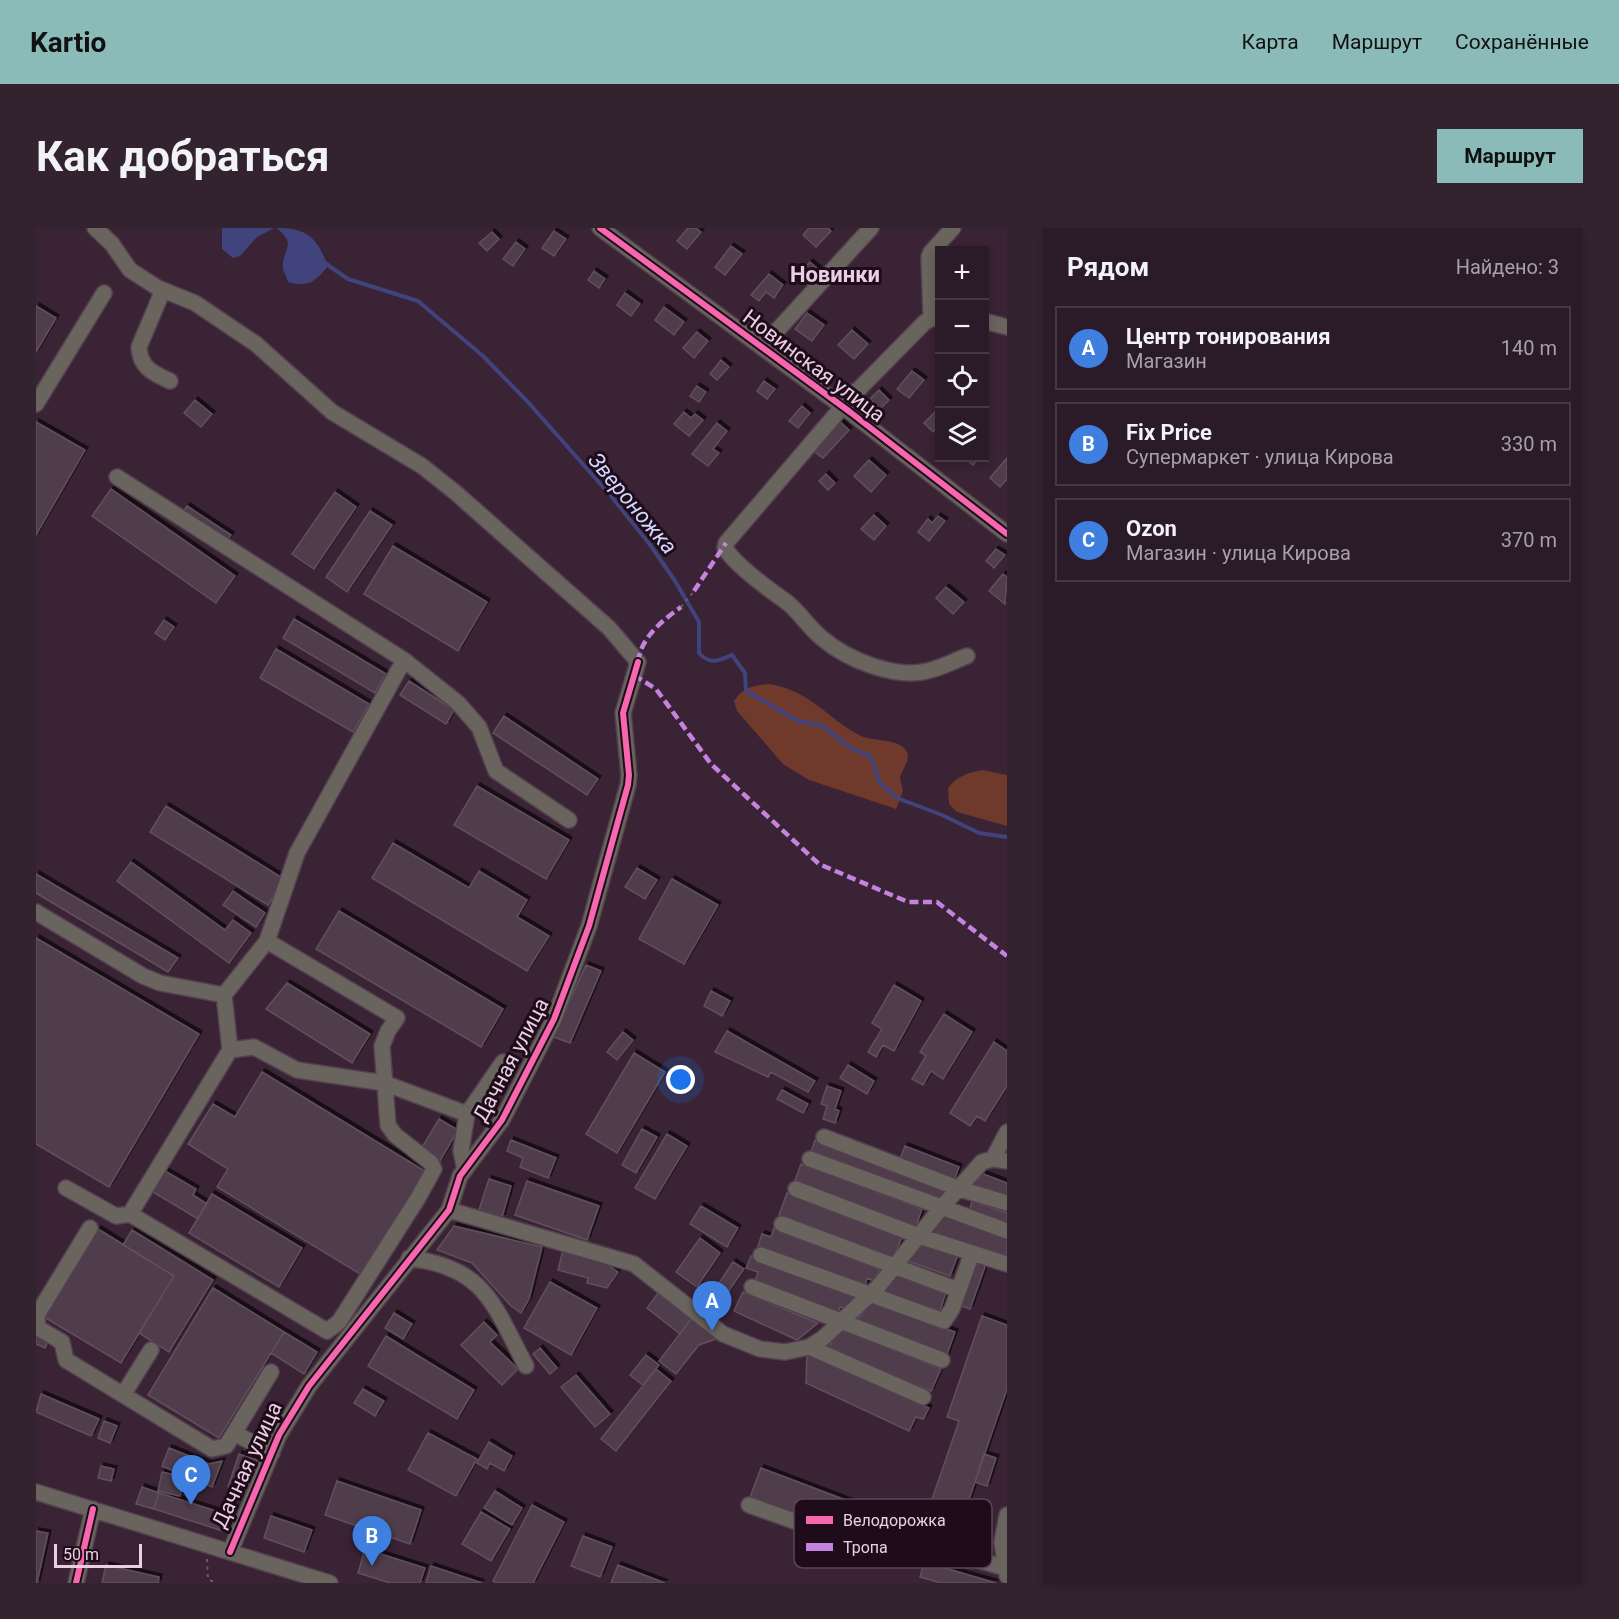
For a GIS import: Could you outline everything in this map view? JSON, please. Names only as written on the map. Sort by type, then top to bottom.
[{"type":"street","points":[[96,228],[112,244],[130,270],[163,290],[139,347],[142,363],[150,371],[170,381]]},
{"type":"street","name":"Новинская улица","points":[[600,228],[843,406],[1007,534]]},
{"type":"street","points":[[762,347],[871,228]]},
{"type":"street","points":[[830,397],[845,396],[858,390],[935,317],[929,257],[953,228]]},
{"type":"street","name":"Дачная улица","points":[[163,290],[195,303],[256,344],[332,412],[422,466],[456,493],[609,628],[638,662],[623,713],[628,785],[590,926],[554,1019],[502,1120],[465,1170],[449,1210],[309,1386],[279,1435],[230,1552]]},
{"type":"street","points":[[36,404],[104,293]]},
{"type":"street","points":[[989,322],[1007,327]]},
{"type":"street","points":[[858,390],[854,406],[858,418]]},
{"type":"street","points":[[843,406],[726,543],[725,548],[735,560],[793,607],[823,639],[852,657],[869,664],[914,673],[928,671],[966,656]]},
{"type":"street","points":[[117,477],[404,660],[458,703],[479,727],[495,771],[569,820]]},
{"type":"street","points":[[130,1214],[230,1050],[224,995],[267,942],[297,853],[404,660]]},
{"type":"street","points":[[36,912],[143,976],[160,983],[224,995]]},
{"type":"street","points":[[66,1188],[116,1216],[130,1214],[321,1329],[333,1328],[339,1322],[434,1169],[431,1163],[395,1135],[388,1125],[382,1046],[397,1018],[267,942]]},
{"type":"street","points":[[230,1050],[254,1047],[297,1070],[384,1083],[467,1114]]},
{"type":"street","points":[[465,1170],[461,1150],[467,1114],[503,1062]]},
{"type":"street","points":[[449,1210],[634,1264],[723,1334],[751,1345],[785,1352],[809,1347],[842,1321],[894,1266],[941,1208],[960,1190],[976,1168],[1000,1160],[1007,1132]]},
{"type":"street","points":[[824,1137],[960,1190],[1007,1203]]},
{"type":"street","points":[[810,1159],[1007,1231]]},
{"type":"street","points":[[796,1189],[919,1236],[1007,1264]]},
{"type":"street","points":[[782,1224],[958,1290]]},
{"type":"street","points":[[90,1228],[36,1315],[38,1328],[62,1342],[66,1360],[212,1449],[226,1446],[271,1372]]},
{"type":"street","points":[[761,1255],[944,1322],[952,1309],[972,1253]]},
{"type":"street","points":[[409,1258],[437,1262],[461,1273],[488,1294],[526,1365]]},
{"type":"street","points":[[752,1287],[942,1360]]},
{"type":"street","points":[[809,1347],[923,1397]]},
{"type":"street","points":[[123,1395],[151,1350]]},
{"type":"street","points":[[234,1433],[272,1453]]},
{"type":"street","points":[[36,1492],[330,1583]]},
{"type":"street","points":[[749,1505],[794,1521]]},
{"type":"street","points":[[76,1583],[93,1509]]},
{"type":"street","points":[[992,1566],[1006,1572],[1002,1542],[1007,1515]]},
{"type":"path","points":[[681,607],[694,591]]},
{"type":"path","points":[[206,1544],[208,1579],[215,1583]]},
{"type":"shaded area","points":[[770,684],[808,699],[861,736],[896,743],[905,749],[908,756],[900,778],[903,791],[896,809],[809,780],[783,764],[737,711],[734,701],[749,688]]},
{"type":"shaded area","points":[[982,770],[1007,775],[1007,826],[957,812],[949,804],[948,788],[951,784],[963,776]]},
{"type":"water","points":[[222,228],[274,228],[257,237],[240,256],[233,258],[222,249]]},
{"type":"water","points":[[276,228],[303,232],[315,241],[328,266],[320,276],[306,284],[288,282],[283,267],[287,239]]},
{"type":"building","points":[[688,228],[696,228],[701,232],[687,249],[677,241]]},
{"type":"building","points":[[809,228],[828,228],[831,231],[816,247],[803,235]]},
{"type":"building","points":[[554,231],[566,239],[554,256],[542,248]]},
{"type":"building","points":[[492,232],[499,239],[487,251],[479,243]]},
{"type":"building","points":[[516,242],[525,249],[513,266],[503,259]]},
{"type":"building","points":[[731,246],[742,254],[725,275],[715,267]]},
{"type":"building","points":[[810,262],[820,271],[812,280],[802,270]]},
{"type":"building","points":[[594,271],[605,279],[599,288],[588,280]]},
{"type":"building","points":[[769,274],[783,285],[774,298],[766,292],[759,301],[751,295]]},
{"type":"building","points":[[625,293],[640,304],[631,316],[617,305]]},
{"type":"building","points":[[36,306],[56,318],[36,352]]},
{"type":"building","points":[[664,307],[684,322],[674,335],[655,320]]},
{"type":"building","points":[[807,313],[824,325],[812,341],[795,329]]},
{"type":"building","points":[[852,330],[868,344],[854,359],[838,345]]},
{"type":"building","points":[[697,332],[708,341],[694,358],[683,348]]},
{"type":"building","points":[[721,360],[729,367],[717,380],[710,374]]},
{"type":"building","points":[[912,371],[924,380],[909,398],[897,389]]},
{"type":"building","points":[[764,381],[775,389],[767,399],[757,391]]},
{"type":"building","points":[[697,386],[706,392],[699,402],[690,396]]},
{"type":"building","points":[[879,390],[889,400],[880,409],[870,399]]},
{"type":"building","points":[[195,400],[212,414],[201,427],[184,413]]},
{"type":"building","points":[[802,406],[810,413],[798,428],[789,421]]},
{"type":"building","points":[[684,412],[691,418],[695,414],[703,420],[689,436],[674,424]]},
{"type":"building","points":[[935,412],[933,432],[924,423]]},
{"type":"building","points":[[838,420],[849,430],[823,458],[812,450]]},
{"type":"building","points":[[36,422],[85,450],[36,535]]},
{"type":"building","points":[[717,423],[727,431],[713,449],[719,453],[708,466],[692,454]]},
{"type":"building","points":[[1007,458],[1007,479],[1000,487],[990,478]]},
{"type":"building","points":[[869,460],[886,475],[871,492],[854,476]]},
{"type":"building","points":[[826,474],[835,483],[828,490],[819,481]]},
{"type":"building","points":[[111,489],[235,576],[216,603],[92,516]]},
{"type":"building","points":[[335,492],[356,507],[314,569],[292,554]]},
{"type":"building","points":[[187,506],[231,535],[226,542],[183,512]]},
{"type":"building","points":[[370,511],[392,525],[347,592],[326,577]]},
{"type":"building","points":[[874,515],[886,526],[874,540],[861,529]]},
{"type":"building","points":[[938,516],[945,521],[929,541],[918,532],[928,519],[932,523]]},
{"type":"building","points":[[393,546],[487,602],[458,651],[364,594]]},
{"type":"building","points":[[996,549],[1005,555],[994,568],[986,561]]},
{"type":"building","points":[[1003,574],[1007,577],[1005,604],[989,591]]},
{"type":"building","points":[[946,587],[964,602],[953,614],[936,598]]},
{"type":"building","points":[[294,619],[386,674],[375,693],[283,638]]},
{"type":"building","points":[[164,620],[174,627],[165,640],[155,633]]},
{"type":"building","points":[[276,649],[369,704],[353,732],[260,678]]},
{"type":"building","points":[[409,681],[454,710],[446,724],[400,695]]},
{"type":"building","points":[[504,716],[598,779],[587,795],[493,733]]},
{"type":"building","points":[[477,786],[569,840],[546,879],[454,825]]},
{"type":"building","points":[[166,806],[284,879],[268,905],[150,832]]},
{"type":"building","points":[[393,843],[469,888],[479,871],[527,900],[517,917],[549,936],[527,971],[372,878]]},
{"type":"building","points":[[131,862],[225,930],[233,920],[251,933],[229,963],[117,881]]},
{"type":"building","points":[[637,868],[657,880],[645,899],[625,887]]},
{"type":"building","points":[[36,874],[178,958],[168,972],[36,893]]},
{"type":"building","points":[[672,879],[718,905],[684,964],[639,939]]},
{"type":"building","points":[[233,891],[265,913],[256,927],[223,905]]},
{"type":"building","points":[[339,911],[503,1009],[481,1047],[316,949]]},
{"type":"building","points":[[36,938],[199,1034],[109,1187],[36,1144]]},
{"type":"building","points":[[586,965],[601,971],[570,1043],[554,1037]]},
{"type":"building","points":[[287,983],[370,1034],[352,1063],[266,1009]]},
{"type":"building","points":[[894,985],[921,1001],[894,1051],[883,1045],[876,1057],[868,1052],[882,1029],[872,1023]]},
{"type":"building","points":[[711,991],[730,1001],[722,1016],[704,1006]]},
{"type":"building","points":[[944,1014],[972,1032],[943,1079],[931,1071],[923,1085],[912,1079],[926,1056],[920,1052]]},
{"type":"building","points":[[727,1031],[815,1081],[808,1092],[771,1072],[768,1077],[715,1052]]},
{"type":"building","points":[[623,1032],[633,1040],[617,1060],[607,1052]]},
{"type":"building","points":[[994,1042],[1007,1051],[1007,1086],[985,1121],[977,1116],[970,1126],[950,1113]]},
{"type":"building","points":[[634,1053],[665,1072],[617,1153],[586,1134]]},
{"type":"building","points":[[848,1065],[874,1081],[867,1094],[840,1078]]},
{"type":"building","points":[[262,1072],[428,1173],[365,1277],[217,1187],[228,1169],[188,1144],[213,1104],[235,1117]]},
{"type":"building","points":[[827,1086],[841,1091],[835,1109],[839,1111],[835,1123],[823,1119],[827,1106],[821,1104]]},
{"type":"building","points":[[782,1090],[808,1104],[803,1113],[777,1099]]},
{"type":"building","points":[[439,1119],[458,1130],[440,1161],[421,1149]]},
{"type":"building","points":[[642,1129],[657,1137],[636,1173],[622,1165]]},
{"type":"building","points":[[667,1134],[687,1146],[655,1199],[635,1188]]},
{"type":"building","points":[[511,1140],[556,1158],[548,1178],[520,1167],[523,1158],[507,1151]]},
{"type":"building","points":[[815,1140],[946,1190],[941,1202],[811,1152]]},
{"type":"building","points":[[905,1146],[959,1167],[954,1180],[900,1159]]},
{"type":"building","points":[[801,1164],[922,1209],[915,1229],[794,1183]]},
{"type":"building","points":[[165,1171],[196,1189],[193,1195],[207,1204],[198,1219],[153,1192]]},
{"type":"building","points":[[978,1172],[1007,1183],[1007,1196],[973,1184]]},
{"type":"building","points":[[489,1179],[511,1186],[502,1217],[479,1210]]},
{"type":"building","points":[[527,1181],[599,1206],[587,1240],[515,1215]]},
{"type":"building","points":[[787,1193],[902,1237],[893,1259],[779,1215]]},
{"type":"building","points":[[212,1194],[302,1248],[279,1287],[189,1233]]},
{"type":"building","points":[[972,1201],[1007,1213],[1007,1225],[969,1213]]},
{"type":"building","points":[[701,1206],[738,1228],[727,1247],[690,1224]]},
{"type":"building","points":[[942,1213],[1007,1234],[1007,1257],[930,1233]]},
{"type":"building","points":[[454,1226],[542,1247],[529,1299],[521,1313],[511,1306],[472,1263],[437,1250]]},
{"type":"building","points":[[774,1228],[880,1267],[875,1281],[867,1278],[865,1285],[758,1246],[762,1234],[771,1237]]},
{"type":"building","points":[[98,1229],[174,1276],[121,1363],[44,1317]]},
{"type":"building","points":[[132,1230],[213,1280],[169,1352],[139,1333],[174,1276],[123,1245]]},
{"type":"building","points":[[700,1238],[720,1253],[697,1287],[676,1272]]},
{"type":"building","points":[[919,1241],[958,1255],[950,1276],[908,1261]]},
{"type":"building","points":[[563,1250],[613,1263],[612,1268],[618,1272],[607,1288],[587,1283],[588,1278],[558,1270]]},
{"type":"building","points":[[751,1256],[854,1295],[849,1310],[840,1307],[838,1313],[755,1281],[758,1272],[746,1268]]},
{"type":"building","points":[[974,1260],[986,1264],[970,1309],[959,1305]]},
{"type":"building","points":[[733,1262],[744,1269],[715,1311],[705,1304]]},
{"type":"building","points":[[897,1272],[946,1292],[939,1315],[882,1290]]},
{"type":"building","points":[[550,1282],[597,1308],[571,1355],[524,1328]]},
{"type":"building","points":[[213,1288],[284,1332],[219,1438],[148,1395]]},
{"type":"building","points":[[743,1292],[818,1323],[797,1340],[734,1311]]},
{"type":"building","points":[[658,1293],[691,1319],[680,1334],[647,1308]]},
{"type":"building","points":[[871,1302],[955,1332],[946,1357],[856,1322]]},
{"type":"building","points":[[394,1313],[412,1324],[403,1339],[385,1328]]},
{"type":"building","points":[[982,1316],[1007,1325],[1007,1389],[969,1499],[932,1499],[959,1421],[947,1417]]},
{"type":"building","points":[[691,1319],[716,1339],[699,1345],[676,1374],[659,1361]]},
{"type":"building","points":[[484,1322],[497,1335],[490,1342],[518,1369],[502,1385],[461,1345]]},
{"type":"building","points":[[839,1328],[941,1369],[931,1391],[828,1349]]},
{"type":"building","points":[[284,1332],[317,1352],[304,1374],[271,1353]]},
{"type":"building","points":[[36,1334],[49,1340],[45,1348],[36,1344]]},
{"type":"building","points":[[386,1336],[474,1390],[457,1419],[368,1366]]},
{"type":"building","points":[[540,1348],[557,1368],[550,1374],[533,1354]]},
{"type":"building","points":[[807,1353],[929,1408],[923,1419],[916,1417],[909,1431],[806,1383]]},
{"type":"building","points":[[646,1355],[659,1365],[643,1385],[630,1375]]},
{"type":"building","points":[[656,1369],[671,1381],[616,1451],[601,1439]]},
{"type":"building","points":[[576,1375],[610,1414],[595,1427],[561,1387]]},
{"type":"building","points":[[363,1389],[384,1401],[375,1416],[354,1403]]},
{"type":"building","points":[[41,1394],[99,1419],[91,1436],[36,1412]]},
{"type":"building","points":[[104,1421],[117,1426],[110,1443],[98,1438]]},
{"type":"building","points":[[428,1433],[477,1459],[456,1496],[408,1470]]},
{"type":"building","points":[[489,1442],[512,1456],[504,1471],[490,1463],[487,1469],[477,1463]]},
{"type":"building","points":[[169,1448],[209,1464],[222,1461],[212,1487],[162,1466]]},
{"type":"building","points":[[239,1454],[257,1460],[246,1493],[228,1487]]},
{"type":"building","points":[[984,1454],[996,1458],[987,1486],[975,1482]]},
{"type":"building","points":[[101,1466],[114,1469],[111,1481],[98,1478]]},
{"type":"building","points":[[761,1468],[843,1499],[794,1499],[794,1517],[749,1500]]},
{"type":"building","points":[[162,1472],[184,1477],[180,1496],[158,1491]]},
{"type":"building","points":[[337,1481],[421,1510],[410,1544],[325,1515]]},
{"type":"building","points":[[142,1487],[159,1493],[154,1509],[136,1504]]},
{"type":"building","points":[[495,1491],[522,1508],[512,1525],[484,1508]]},
{"type":"building","points":[[159,1493],[232,1516],[226,1532],[154,1509]]},
{"type":"building","points":[[532,1505],[564,1522],[533,1583],[496,1583],[493,1581]]},
{"type":"building","points":[[481,1512],[510,1529],[491,1561],[462,1544]]},
{"type":"building","points":[[271,1516],[312,1530],[304,1552],[264,1538]]},
{"type":"building","points":[[36,1531],[48,1533],[37,1583],[36,1583]]},
{"type":"building","points":[[583,1536],[612,1547],[600,1577],[571,1566]]},
{"type":"building","points":[[365,1549],[425,1568],[420,1583],[390,1583],[358,1573]]},
{"type":"building","points":[[106,1565],[159,1577],[158,1583],[102,1583]]},
{"type":"building","points":[[618,1565],[665,1583],[611,1583]]},
{"type":"building","points":[[431,1566],[482,1583],[426,1583]]},
{"type":"building","points":[[922,1568],[945,1568],[996,1583],[941,1583],[920,1577]]},
{"type":"waterway","name":"Звероножка","points":[[325,263],[348,279],[418,301],[483,356],[527,401],[611,496],[651,546],[699,622],[699,653],[703,657],[714,661],[732,655],[745,673],[746,691],[798,721],[823,726],[849,747],[871,757],[879,782],[897,798],[942,815],[979,833],[1007,837]]},
{"type":"marked path","points":[[694,591],[726,543]]},
{"type":"marked path","points":[[638,662],[648,637],[681,607]]},
{"type":"marked path","points":[[634,675],[656,689],[711,764],[819,864],[908,902],[937,902],[1007,956]]},
{"type":"cycle path","points":[[600,228],[850,412],[1007,534]]},
{"type":"cycle path","points":[[230,1552],[279,1435],[309,1386],[449,1210],[460,1176],[502,1120],[554,1019],[589,926],[628,785],[623,713],[638,662]]},
{"type":"cycle path","points":[[76,1583],[93,1509]]},
{"type":"place","name":"Центр тонирования","points":[[712,1331]]},
{"type":"place","name":"Ozon","points":[[191,1505]]},
{"type":"place","name":"Fix Price","points":[[372,1566]]},
{"type":"district","name":"Новинки","points":[[835,274]]}]
